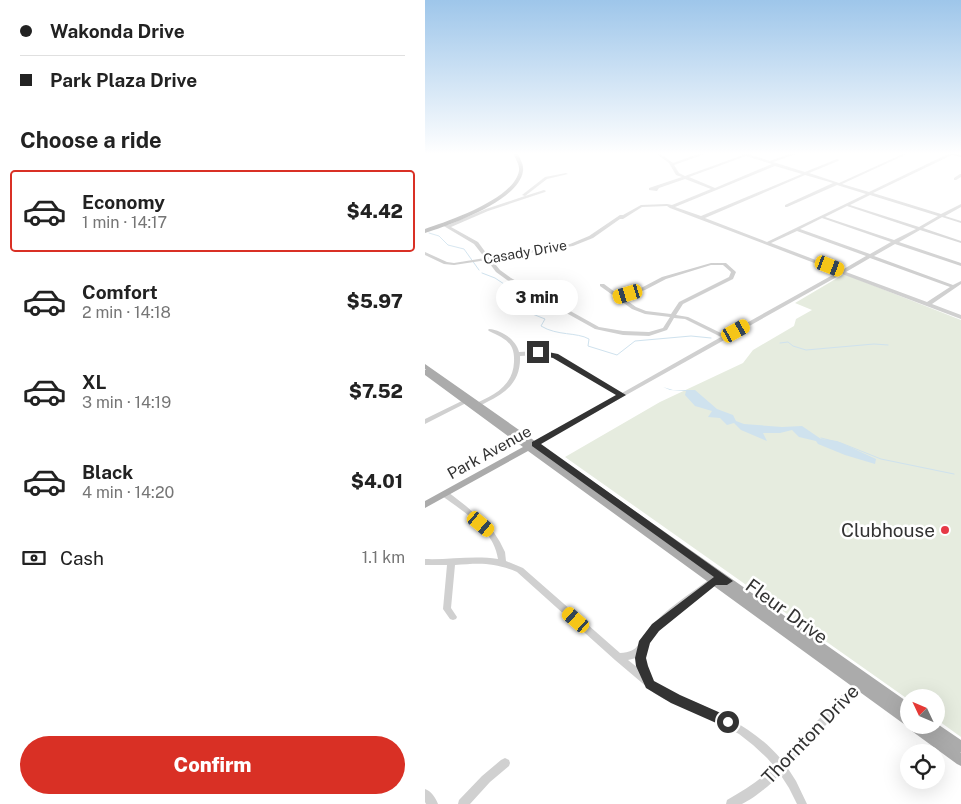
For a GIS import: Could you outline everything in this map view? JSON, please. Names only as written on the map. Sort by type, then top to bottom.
[{"type":"main road","points":[[425,231],[447,225],[494,201],[507,191]]},
{"type":"main road","name":"Fleur Drive","points":[[425,366],[714,580],[860,682],[900,705]]},
{"type":"main road","name":"Fleur Drive","points":[[425,372],[473,403]]},
{"type":"main road","name":"Fleur Drive","points":[[531,445],[727,581],[900,715]]},
{"type":"main road","name":"Park Avenue","points":[[425,505],[531,445]]},
{"type":"main road","points":[[925,734],[961,760]]},
{"type":"main road","points":[[943,734],[961,747]]},
{"type":"street","points":[[494,201],[502,202],[525,195],[530,191]]},
{"type":"street","points":[[447,225],[544,191]]},
{"type":"street","points":[[671,207],[711,191]]},
{"type":"street","points":[[701,218],[765,191]]},
{"type":"street","points":[[786,206],[821,191]]},
{"type":"street","points":[[862,191],[961,222]]},
{"type":"street","points":[[768,243],[875,191]]},
{"type":"street","name":"Casady Drive","points":[[425,254],[448,263],[472,262],[575,244],[596,235],[638,207],[648,204],[671,207]]},
{"type":"street","points":[[847,205],[961,242]]},
{"type":"street","name":"Park Avenue","points":[[531,445],[961,205]]},
{"type":"street","points":[[671,207],[961,317]]},
{"type":"street","points":[[822,217],[961,265]]},
{"type":"street","points":[[447,225],[476,243],[490,258],[498,271],[509,279],[603,330],[623,333],[656,333],[665,329],[681,303],[731,278],[734,272],[725,264],[711,264],[664,278],[643,289],[618,297]]},
{"type":"street","points":[[796,229],[954,287]]},
{"type":"street","points":[[928,304],[961,282]]},
{"type":"street","points":[[602,285],[641,311],[686,318],[725,337]]},
{"type":"street","points":[[425,422],[494,395],[508,386],[517,370],[517,354],[513,343],[491,330]]},
{"type":"street","points":[[517,354],[538,352],[555,356],[622,395]]},
{"type":"street","points":[[445,494],[496,538],[502,551],[502,563]]},
{"type":"street","points":[[425,562],[478,559],[502,563],[520,570],[650,684],[744,732],[774,756],[782,766],[802,804]]},
{"type":"street","points":[[451,562],[447,609],[453,617]]},
{"type":"street","points":[[650,684],[642,666],[642,648],[646,637],[655,627],[714,580],[727,581]]},
{"type":"street","points":[[618,657],[632,656],[642,648]]},
{"type":"street","name":"Thornton Drive","points":[[731,804],[755,790],[782,766],[860,682]]},
{"type":"street","points":[[463,804],[486,779],[505,763]]},
{"type":"street","points":[[425,794],[433,804]]},
{"type":"shaded area","points":[[844,274],[961,320],[961,737],[945,725],[945,689],[900,689],[900,694],[565,457],[660,402],[743,363],[753,350],[794,326],[796,319],[812,310],[795,303]]},
{"type":"water","points":[[663,387],[673,390],[695,390],[717,409],[733,415],[736,421],[744,424],[782,427],[802,426],[821,439],[837,441],[876,459],[875,464],[845,455],[818,444],[816,441],[799,437],[792,430],[780,433],[763,433],[767,441],[741,430],[734,423],[727,425],[720,418],[708,417],[712,411],[695,406],[685,395],[686,391],[670,390]]},
{"type":"waterway","points":[[429,233],[439,236],[448,245],[464,249],[479,270]]},
{"type":"waterway","points":[[482,273],[495,278],[519,294],[514,311],[525,311],[545,319],[541,326],[560,333],[579,335],[589,339],[588,346],[617,355],[635,341],[691,336],[711,338]]},
{"type":"waterway","points":[[780,343],[788,342],[793,346],[806,350],[874,344],[888,345]]},
{"type":"waterway","points":[[821,438],[841,443],[881,459],[954,474]]},
{"type":"place","name":"Clubhouse","points":[[945,530]]},
{"type":"route","points":[[538,352],[555,356],[622,395],[535,444],[675,542],[727,581],[714,580],[655,627],[644,641],[641,658],[642,666],[650,684],[676,699],[728,722]]}]
